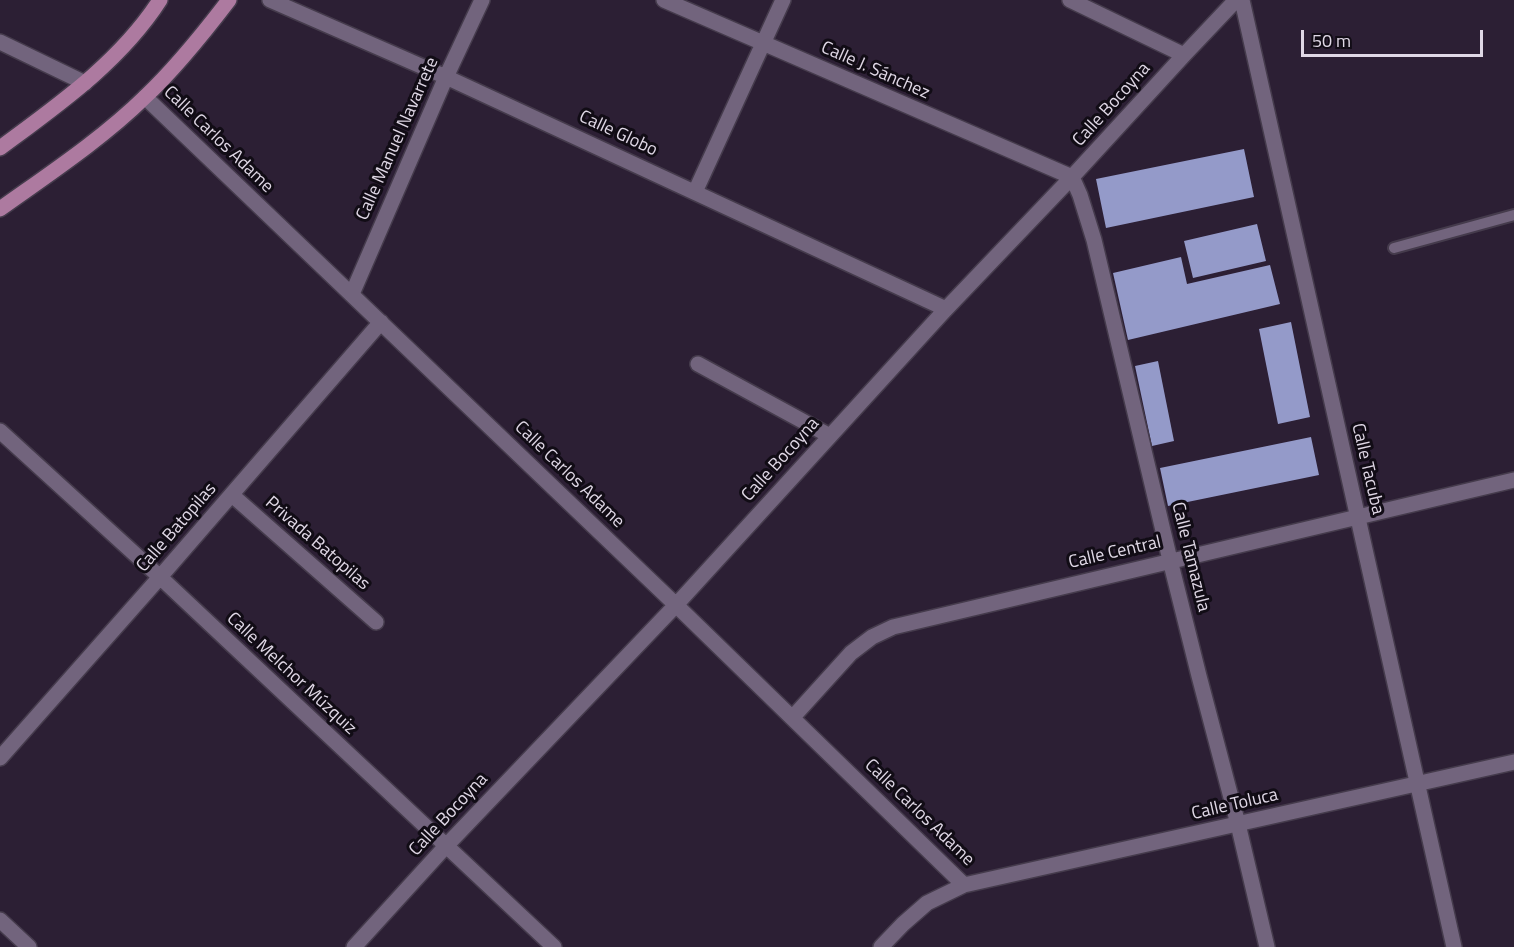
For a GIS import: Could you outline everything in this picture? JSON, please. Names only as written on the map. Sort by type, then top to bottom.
[{"type":"main road","points":[[0,148],[85,83],[120,51],[160,0]]},
{"type":"main road","points":[[0,209],[103,134],[145,98],[181,60],[229,0]]},
{"type":"street","name":"Calle Globo","points":[[270,0],[446,76],[946,309]]},
{"type":"street","name":"Calle Manuel Navarrete","points":[[352,294],[446,76],[482,0]]},
{"type":"street","name":"Calle J. Sánchez","points":[[663,0],[1072,177]]},
{"type":"street","points":[[695,192],[783,0]]},
{"type":"street","points":[[1070,0],[1184,55]]},
{"type":"street","name":"Calle Bocoyna","points":[[354,947],[446,846],[676,604],[946,309],[1236,0]]},
{"type":"street","name":"Calle Tacuba","points":[[1242,0],[1454,947]]},
{"type":"street","points":[[0,42],[85,83]]},
{"type":"street","name":"Calle Carlos Adame","points":[[145,98],[676,604],[963,885]]},
{"type":"street","name":"Calle Tamazula","points":[[1072,177],[1094,240],[1170,560],[1268,947]]},
{"type":"street","name":"Calle Batopilas","points":[[0,758],[160,578],[381,322]]},
{"type":"street","points":[[698,364],[830,436]]},
{"type":"street","name":"Calle Melchor Múzquiz","points":[[0,431],[554,947]]},
{"type":"street","name":"Calle Central","points":[[792,717],[851,652],[872,637],[893,627],[1514,480]]},
{"type":"street","name":"Privada Batopilas","points":[[232,495],[376,622]]},
{"type":"street","name":"Calle Toluca","points":[[881,947],[927,903],[963,885],[1514,762]]},
{"type":"street","points":[[0,920],[29,947]]},
{"type":"lane","points":[[1394,248],[1514,215]]},
{"type":"building","points":[[1244,149],[1254,197],[1106,228],[1096,179]]},
{"type":"building","points":[[1257,224],[1266,261],[1193,278],[1184,241]]},
{"type":"building","points":[[1181,257],[1187,284],[1270,265],[1280,304],[1128,340],[1113,273]]},
{"type":"building","points":[[1291,322],[1310,417],[1278,424],[1259,329]]},
{"type":"building","points":[[1158,361],[1174,441],[1152,446],[1135,366]]},
{"type":"building","points":[[1311,437],[1319,475],[1168,506],[1160,468]]}]
